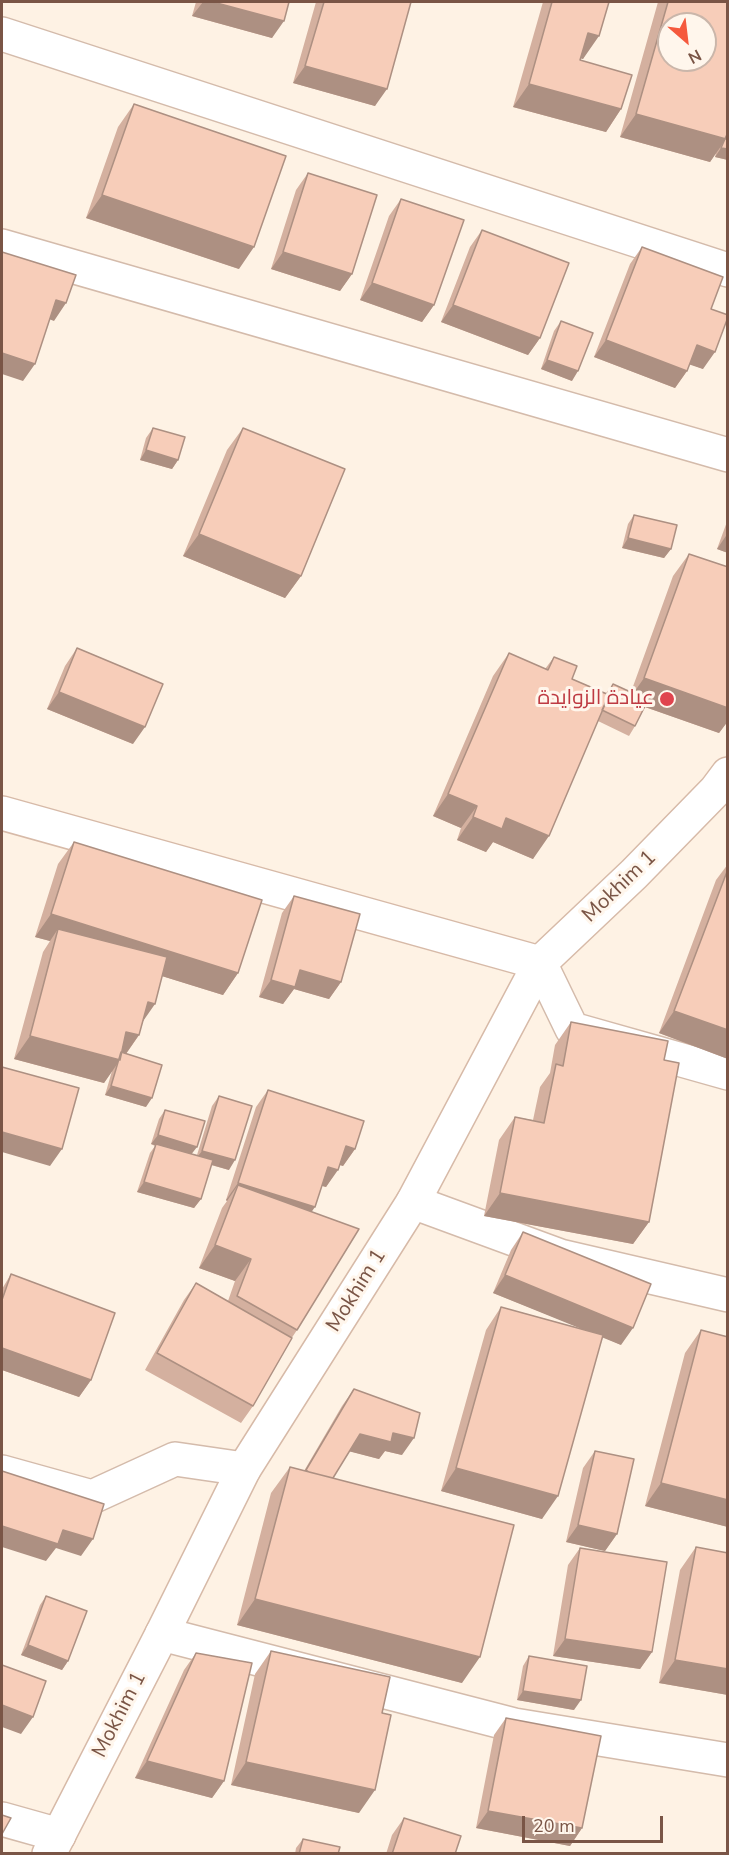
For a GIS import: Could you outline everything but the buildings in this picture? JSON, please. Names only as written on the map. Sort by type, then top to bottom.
[{"type":"street","points":[[2,34],[728,270]]},
{"type":"street","points":[[2,246],[728,455]]},
{"type":"street","name":"Mokhim 1","points":[[54,1844],[244,1469],[413,1202],[540,963],[634,874],[716,790],[728,774]]},
{"type":"street","points":[[2,813],[540,963],[572,1029],[728,1073]]},
{"type":"street","points":[[413,1202],[560,1256],[728,1295]]},
{"type":"street","points":[[2,1472],[92,1497],[175,1459],[244,1469]]},
{"type":"street","points":[[162,1634],[514,1725],[728,1760]]},
{"type":"street","points":[[2,1819],[54,1844]]},
{"type":"place","name":"عيادة الزوايدة","points":[[667,699]]}]
